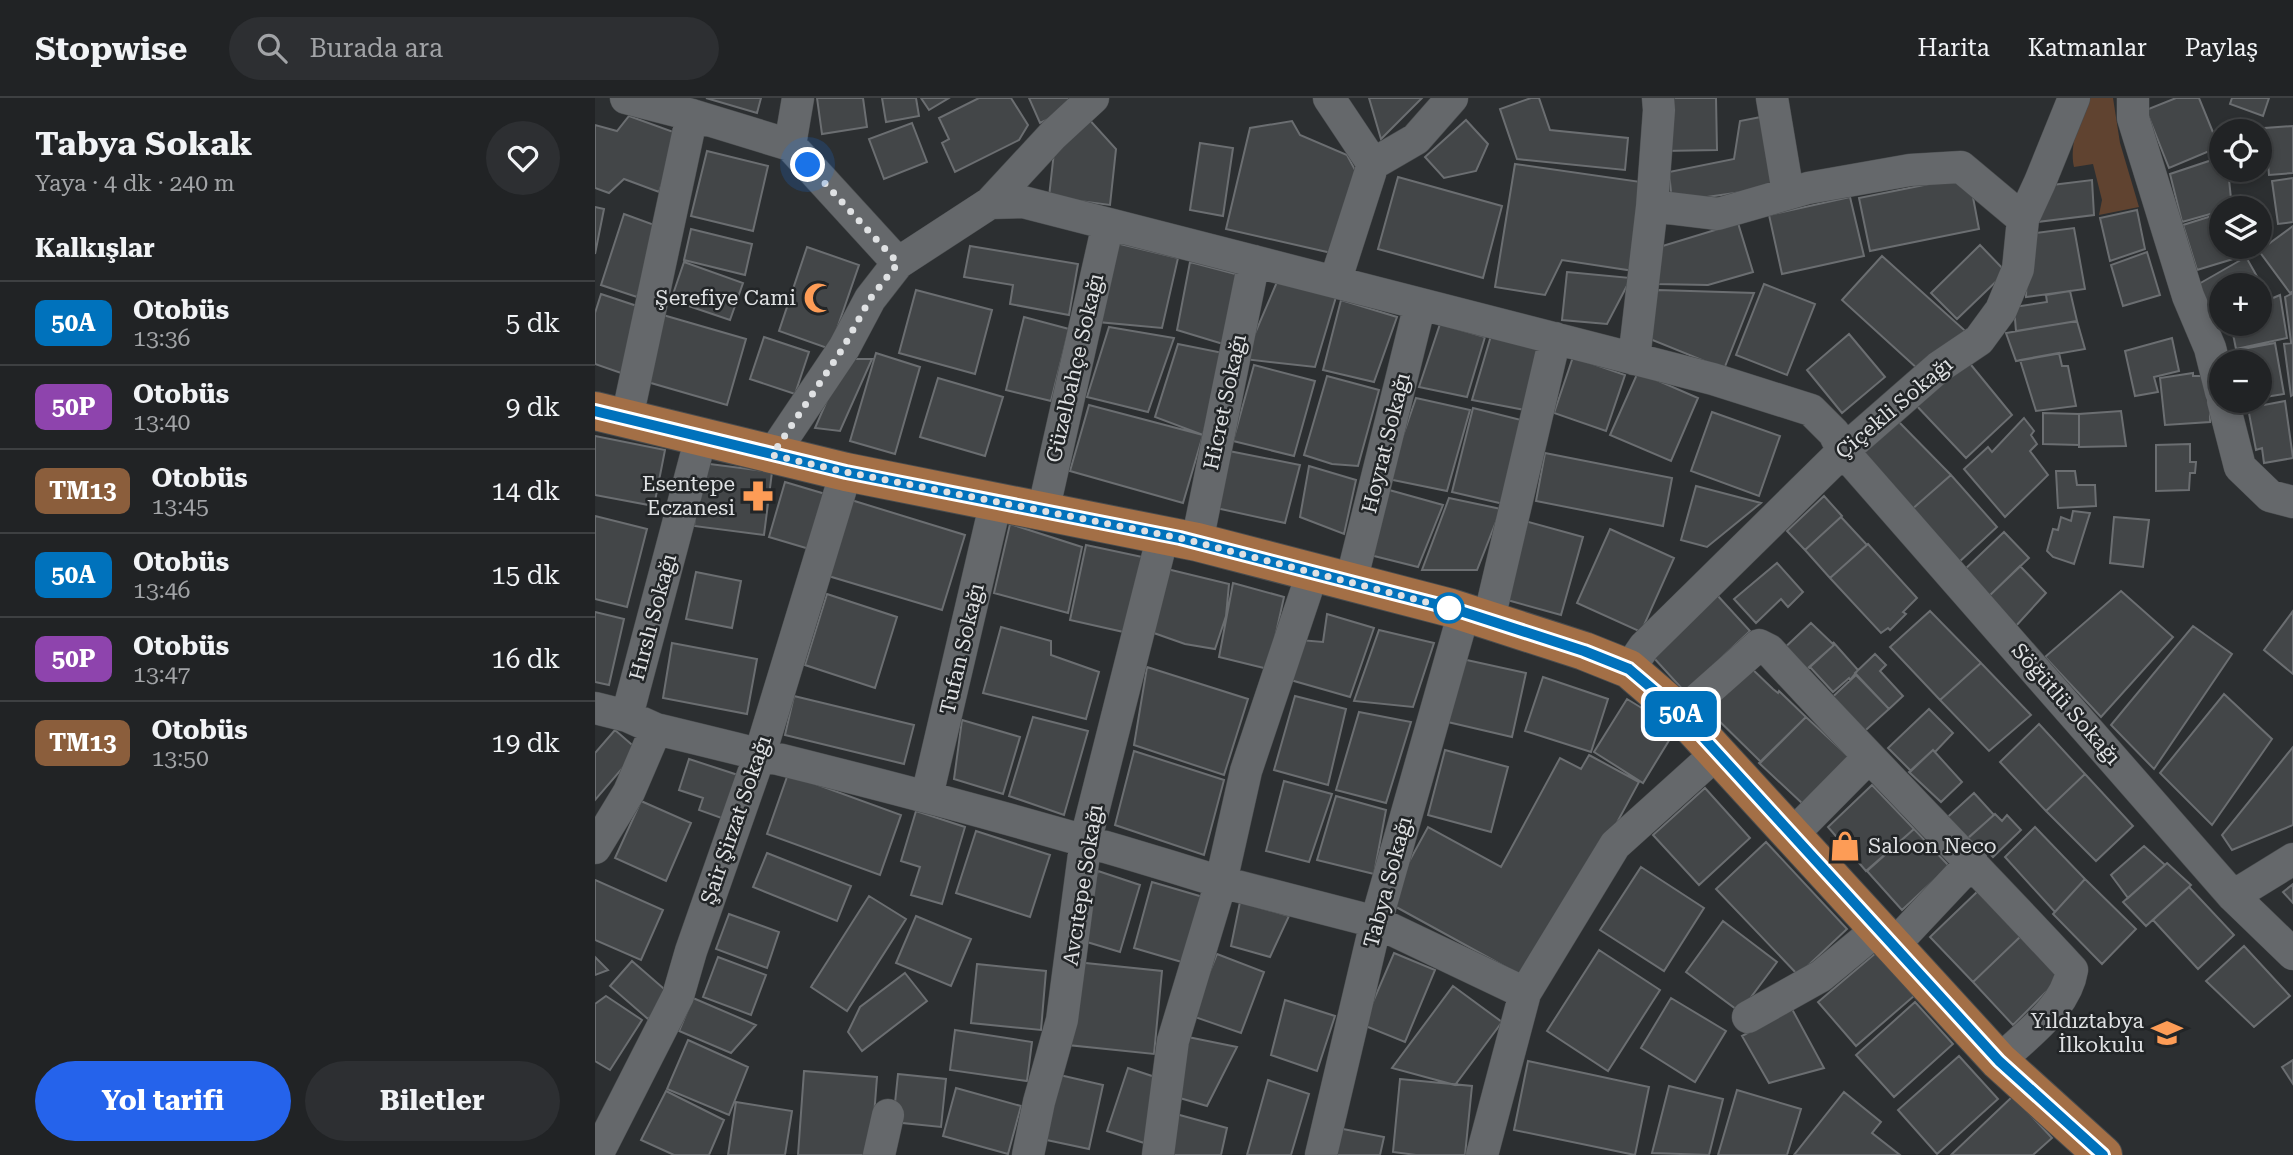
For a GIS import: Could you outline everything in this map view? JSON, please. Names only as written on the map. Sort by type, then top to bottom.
[{"type":"main road","points":[[611,415],[846,472],[1180,539],[1313,571],[1476,616],[1584,651],[1629,669],[1682,714],[1999,1061],[2103,1155]]},
{"type":"street","points":[[626,98],[790,145],[898,263]]},
{"type":"street","points":[[790,145],[799,98]]},
{"type":"street","points":[[772,455],[843,348],[870,299],[898,263],[990,203],[1053,135],[1093,98]]},
{"type":"street","points":[[1329,98],[1373,163]]},
{"type":"street","points":[[1335,282],[1373,163],[1416,139],[1451,98]]},
{"type":"street","points":[[1634,359],[1653,206],[1658,98]]},
{"type":"street","points":[[1772,98],[1788,193]]},
{"type":"street","name":"Çiçekli Sokağı","points":[[1629,669],[1644,647],[1843,450],[1939,367],[1979,340],[2001,310],[2018,269],[2023,219],[2074,98]]},
{"type":"street","points":[[2133,98],[2133,118],[2188,296],[2210,350]]},
{"type":"street","points":[[611,415],[692,115]]},
{"type":"street","points":[[1653,206],[1718,214],[1788,193],[1910,170],[1961,167],[2023,219]]},
{"type":"street","name":"Söğütlü Sokağı","points":[[990,203],[1023,202],[1713,379],[1811,410],[1835,433],[1843,450],[2234,895],[2293,954]]},
{"type":"street","name":"Güzelbahçe Sokağı","points":[[1043,512],[1108,224]]},
{"type":"street","name":"Hicret Sokağı","points":[[1180,539],[1254,261]]},
{"type":"street","name":"Hoyrat Sokağı","points":[[1351,582],[1420,304]]},
{"type":"street","name":"Tabya Sokağı","points":[[1321,1155],[1376,922],[1476,616],[1555,338]]},
{"type":"street","points":[[2226,413],[2240,467],[2270,496],[2293,502]]},
{"type":"street","name":"Hırslı Sokağı","points":[[627,716],[701,437]]},
{"type":"street","name":"Şair Şirzat Sokağı","points":[[597,1155],[678,996],[691,951],[760,754],[846,472]]},
{"type":"street","name":"Tufan Sokağı","points":[[927,796],[996,502]]},
{"type":"street","name":"Avcıtepe Sokağı","points":[[1028,1155],[1039,1102],[1062,1020],[1086,839],[1180,539]]},
{"type":"street","points":[[1158,1155],[1173,1041],[1221,882],[1246,771],[1313,571]]},
{"type":"street","points":[[1682,714],[1759,645],[1769,650],[1868,758],[1972,862],[2071,970],[2069,985],[2057,1005],[1999,1061]]},
{"type":"street","points":[[595,708],[627,716],[656,729],[927,796],[1086,839],[1221,882],[1376,922],[1525,993]]},
{"type":"street","points":[[595,848],[629,792],[656,729]]},
{"type":"street","points":[[1482,1155],[1525,993],[1615,845],[1717,753]]},
{"type":"street","points":[[1792,835],[1868,758]]},
{"type":"street","points":[[2234,895],[2293,859]]},
{"type":"street","points":[[1748,1017],[1886,937],[1972,862]]},
{"type":"street","points":[[879,1155],[888,1115]]},
{"type":"shaded area","points":[[2088,98],[2113,98],[2120,143],[2139,207],[2099,215],[2102,200],[2093,164],[2074,167],[2074,141]]},
{"type":"building","points":[[706,98],[761,98],[757,113]]},
{"type":"building","points":[[817,98],[863,98],[867,127],[822,134]]},
{"type":"building","points":[[882,98],[916,98],[919,116],[886,122]]},
{"type":"building","points":[[921,98],[949,98],[929,110]]},
{"type":"building","points":[[979,98],[1011,98],[1028,125],[1019,140],[955,172],[942,143],[949,139],[939,118]]},
{"type":"building","points":[[1029,98],[1069,98],[1073,108],[1040,123]]},
{"type":"building","points":[[1369,98],[1422,98],[1381,139]]},
{"type":"building","points":[[1531,98],[1539,98],[1550,130],[1628,138],[1625,170],[1517,159],[1500,109]]},
{"type":"building","points":[[1662,98],[1716,98],[1717,150],[1663,151]]},
{"type":"building","points":[[2176,98],[2199,98],[2209,122],[2209,151],[2169,168],[2146,110]]},
{"type":"building","points":[[2232,98],[2269,98],[2263,116],[2230,104]]},
{"type":"building","points":[[1771,115],[1783,186],[1672,202],[1669,172],[1734,159],[1740,121]]},
{"type":"building","points":[[629,116],[679,134],[659,192],[624,179],[609,193],[595,188],[595,125],[617,131]]},
{"type":"building","points":[[1086,116],[1116,149],[1110,205],[1049,197],[1055,143]]},
{"type":"building","points":[[1466,120],[1488,144],[1476,171],[1444,178],[1425,157]]},
{"type":"building","points":[[1292,121],[1300,135],[1347,155],[1361,181],[1336,254],[1226,229],[1250,128]]},
{"type":"building","points":[[912,123],[927,162],[884,179],[869,139]]},
{"type":"building","points":[[2293,126],[2293,173],[2272,175],[2272,128]]},
{"type":"building","points":[[1200,143],[1233,148],[1223,216],[1190,210]]},
{"type":"building","points":[[707,151],[768,166],[753,231],[691,216]]},
{"type":"building","points":[[2209,161],[2209,182],[2229,182],[2231,196],[2209,196],[2209,214],[2182,222],[2170,174]]},
{"type":"building","points":[[1515,164],[1641,182],[1634,271],[1562,260],[1545,295],[1495,287]]},
{"type":"building","points":[[1969,176],[1979,229],[1870,251],[1859,198]]},
{"type":"building","points":[[1398,177],[1502,206],[1483,278],[1378,249]]},
{"type":"building","points":[[2293,178],[2293,222],[2278,224],[2272,181]]},
{"type":"building","points":[[2092,180],[2094,215],[2037,222],[2044,186]]},
{"type":"building","points":[[1850,197],[1864,256],[1782,274],[1769,215]]},
{"type":"building","points":[[595,207],[604,209],[595,254]]},
{"type":"building","points":[[2137,210],[2145,249],[2110,261],[2100,218]]},
{"type":"building","points":[[624,214],[660,227],[637,297],[601,285]]},
{"type":"building","points":[[2209,217],[2209,259],[2233,259],[2197,270],[2183,225]]},
{"type":"building","points":[[1738,223],[1753,272],[1708,285],[1656,284],[1656,248]]},
{"type":"building","points":[[2293,226],[2293,291],[2290,293],[2265,259],[2272,259],[2272,241]]},
{"type":"building","points":[[2074,228],[2085,289],[2026,297],[2028,234]]},
{"type":"building","points":[[691,229],[752,244],[745,275],[684,260]]},
{"type":"building","points":[[1116,243],[1178,258],[1162,328],[1098,322]]},
{"type":"building","points":[[1980,245],[2006,272],[1957,319],[1931,293]]},
{"type":"building","points":[[970,246],[1078,264],[1069,315],[1010,304],[1013,285],[964,277]]},
{"type":"building","name":"Şerefiye Cami","points":[[807,247],[859,265],[830,349],[779,331]]},
{"type":"building","points":[[2147,252],[2160,295],[2123,306],[2111,265]]},
{"type":"building","points":[[1882,256],[1972,337],[1919,370],[1842,300]]},
{"type":"building","points":[[2247,259],[2255,273],[2218,273]]},
{"type":"building","points":[[684,262],[743,283],[730,320],[671,300]]},
{"type":"building","points":[[1190,262],[1243,276],[1223,344],[1177,330]]},
{"type":"building","points":[[1567,272],[1631,278],[1607,324],[1562,320]]},
{"type":"building","points":[[2209,278],[2209,306],[2197,285]]},
{"type":"building","points":[[1277,282],[1336,297],[1315,367],[1244,359]]},
{"type":"building","points":[[1764,284],[1815,304],[1787,375],[1736,355]]},
{"type":"building","points":[[916,290],[992,310],[975,374],[899,353]]},
{"type":"building","points":[[1658,290],[1754,293],[1724,369],[1640,335]]},
{"type":"building","points":[[2070,291],[2077,321],[2016,331],[2014,307],[2047,302],[2046,295]]},
{"type":"building","points":[[2293,293],[2293,341],[2291,342],[2285,297]]},
{"type":"building","points":[[601,294],[643,308],[621,373],[595,364],[595,313]]},
{"type":"building","points":[[2280,295],[2287,338],[2236,349],[2233,336],[2272,336],[2272,298]]},
{"type":"building","points":[[1341,300],[1397,317],[1374,382],[1323,370]]},
{"type":"building","points":[[663,315],[746,339],[727,405],[644,381]]},
{"type":"building","points":[[1024,317],[1069,329],[1051,401],[1006,390]]},
{"type":"building","points":[[2077,321],[2085,349],[2016,361],[2006,333]]},
{"type":"building","points":[[1440,324],[1485,337],[1467,397],[1419,387]]},
{"type":"building","points":[[1109,327],[1174,338],[1148,412],[1087,397]]},
{"type":"building","points":[[1493,329],[1547,344],[1525,410],[1472,400]]},
{"type":"building","points":[[1849,334],[1885,377],[1842,413],[1807,370]]},
{"type":"building","points":[[764,337],[809,352],[795,394],[750,379]]},
{"type":"building","points":[[2172,338],[2179,371],[2154,377],[2158,392],[2135,396],[2125,351]]},
{"type":"building","points":[[2275,343],[2284,394],[2272,396],[2272,350],[2237,350]]},
{"type":"building","points":[[2293,343],[2293,395],[2291,396],[2284,344]]},
{"type":"building","points":[[1178,344],[1223,353],[1203,435],[1155,417]]},
{"type":"building","points":[[876,353],[920,367],[895,454],[850,441]]},
{"type":"building","points":[[2059,353],[2062,366],[2068,366],[2076,406],[2036,411],[2020,360]]},
{"type":"building","points":[[1573,357],[1625,375],[1606,431],[1554,413]]},
{"type":"building","points":[[845,359],[872,359],[840,431],[815,428]]},
{"type":"building","points":[[1967,360],[2012,415],[1966,458],[1914,403]]},
{"type":"building","points":[[1254,365],[1315,381],[1294,456],[1233,441]]},
{"type":"building","points":[[1638,372],[1698,398],[1671,461],[1610,435]]},
{"type":"building","points":[[2193,373],[2193,376],[2204,376],[2209,386],[2210,422],[2165,425],[2160,378]]},
{"type":"building","points":[[1327,376],[1379,390],[1358,466],[1332,464],[1304,455]]},
{"type":"building","points":[[938,378],[1003,397],[985,456],[920,437]]},
{"type":"building","points":[[1416,398],[1470,410],[1447,491],[1388,479]]},
{"type":"building","points":[[2285,401],[2293,458],[2264,463],[2262,448],[2256,450],[2249,413],[2272,413],[2272,403]]},
{"type":"building","points":[[1089,405],[1203,435],[1183,503],[1070,471]]},
{"type":"building","points":[[1473,408],[1525,421],[1508,505],[1452,492]]},
{"type":"building","points":[[2121,411],[2126,446],[2079,447],[2079,414]]},
{"type":"building","points":[[1712,412],[1780,436],[1759,496],[1691,471]]},
{"type":"building","points":[[2043,413],[2079,414],[2079,445],[2043,444]]},
{"type":"building","points":[[2024,418],[2034,431],[2031,435],[2037,444],[2030,451],[2048,475],[2005,517],[1964,469],[1988,447],[1992,452]]},
{"type":"building","points":[[1896,419],[1951,475],[1910,511],[1858,453]]},
{"type":"building","points":[[595,436],[665,450],[654,506],[595,495]]},
{"type":"building","points":[[2190,444],[2190,462],[2196,462],[2195,473],[2190,473],[2189,490],[2156,491],[2156,445]]},
{"type":"building","points":[[1229,451],[1300,465],[1285,523],[1216,508]]},
{"type":"building","points":[[1545,453],[1672,478],[1663,526],[1536,501]]},
{"type":"building","points":[[702,463],[772,472],[764,535],[694,526]]},
{"type":"building","points":[[1309,466],[1356,480],[1344,534],[1300,517]]},
{"type":"building","points":[[2056,471],[2075,471],[2077,485],[2095,485],[2096,506],[2058,508]]},
{"type":"building","points":[[1951,475],[1997,527],[1958,563],[1910,511]]},
{"type":"building","points":[[785,482],[832,496],[816,551],[769,537]]},
{"type":"building","points":[[1696,486],[1761,503],[1707,547],[1681,540]]},
{"type":"building","points":[[1382,488],[1443,505],[1418,567],[1366,554]]},
{"type":"building","points":[[1824,496],[1842,516],[1805,550],[1787,531]]},
{"type":"building","points":[[1449,498],[1501,509],[1477,570],[1422,570]]},
{"type":"building","points":[[848,499],[965,535],[942,610],[825,575]]},
{"type":"building","points":[[2073,511],[2090,513],[2074,564],[2053,557],[2047,551],[2053,529],[2058,530],[2061,517],[2071,521]]},
{"type":"building","points":[[595,516],[647,529],[627,607],[595,599]]},
{"type":"building","points":[[1841,517],[1867,545],[1830,578],[1805,550]]},
{"type":"building","points":[[2114,517],[2149,520],[2143,567],[2110,563]]},
{"type":"building","points":[[1521,520],[1583,537],[1561,615],[1500,598]]},
{"type":"building","points":[[1010,524],[1082,547],[1068,613],[994,593]]},
{"type":"building","points":[[1610,529],[1674,558],[1641,632],[1577,603]]},
{"type":"building","points":[[2004,532],[2029,558],[1987,598],[1963,571]]},
{"type":"building","points":[[1868,544],[1917,598],[1890,630],[1888,628],[1881,633],[1830,578]]},
{"type":"building","points":[[1086,545],[1147,558],[1128,633],[1070,620]]},
{"type":"building","points":[[1777,563],[1803,592],[1788,607],[1781,599],[1756,623],[1734,599]]},
{"type":"building","points":[[2020,566],[2046,593],[2015,627],[1987,598]]},
{"type":"building","points":[[1167,569],[1229,584],[1226,616],[1215,649],[1185,644],[1151,632]]},
{"type":"building","points":[[696,572],[741,581],[732,628],[686,619]]},
{"type":"building","points":[[1233,583],[1284,597],[1268,669],[1219,657]]},
{"type":"building","points":[[2121,591],[2173,637],[2101,717],[2045,657]]},
{"type":"building","points":[[827,594],[897,617],[875,688],[805,665]]},
{"type":"building","points":[[1717,595],[1750,631],[1685,692],[1653,657]]},
{"type":"building","points":[[1930,611],[1981,663],[1940,700],[1890,647]]},
{"type":"building","points":[[2293,611],[2293,674],[2264,650]]},
{"type":"building","points":[[595,612],[624,619],[609,685],[595,682]]},
{"type":"building","points":[[1327,614],[1374,628],[1350,697],[1287,679],[1300,640],[1323,642]]},
{"type":"building","points":[[1811,623],[1834,645],[1800,675],[1779,653]]},
{"type":"building","points":[[2193,626],[2232,654],[2154,769],[2111,725]]},
{"type":"building","points":[[1001,627],[1051,641],[1051,655],[1099,672],[1086,719],[983,693]]},
{"type":"building","points":[[1379,630],[1434,643],[1413,707],[1354,701]]},
{"type":"building","points":[[1833,642],[1858,670],[1850,680],[1849,678],[1833,692],[1810,667],[1834,645]]},
{"type":"building","points":[[672,643],[757,659],[747,714],[663,698]]},
{"type":"building","points":[[1875,654],[1886,665],[1880,671],[1903,696],[1889,709],[1855,673]]},
{"type":"building","points":[[1453,657],[1526,673],[1512,737],[1439,720]]},
{"type":"building","points":[[1981,663],[2031,715],[1989,751],[1940,700]]},
{"type":"building","points":[[1147,667],[1248,699],[1224,775],[1134,745]]},
{"type":"building","points":[[1750,667],[1806,717],[1761,762],[1707,709]]},
{"type":"building","points":[[1856,675],[1889,709],[1857,738],[1825,704]]},
{"type":"building","points":[[1543,677],[1608,699],[1591,752],[1525,731]]},
{"type":"building","points":[[2224,694],[2272,739],[2212,825],[2160,773]]},
{"type":"building","points":[[794,696],[914,725],[904,764],[785,735]]},
{"type":"building","points":[[1295,696],[1346,709],[1328,785],[1274,770]]},
{"type":"building","points":[[1627,699],[1676,729],[1643,783],[1594,752]]},
{"type":"building","points":[[1929,709],[1953,733],[1911,771],[1888,748]]},
{"type":"building","points":[[1359,712],[1411,722],[1386,803],[1336,790]]},
{"type":"building","points":[[1033,717],[1088,731],[1064,815],[1009,796]]},
{"type":"building","points":[[1806,717],[1849,757],[1803,804],[1759,763]]},
{"type":"building","points":[[962,720],[1020,737],[1003,794],[954,779]]},
{"type":"building","points":[[2039,724],[2085,774],[2046,811],[2000,762]]},
{"type":"building","points":[[615,730],[638,750],[595,800],[595,753]]},
{"type":"building","points":[[2293,747],[2293,825],[2232,850],[2222,835]]},
{"type":"building","points":[[1445,750],[1508,767],[1491,832],[1428,815]]},
{"type":"building","points":[[1933,750],[1962,782],[1941,802],[1909,772]]},
{"type":"building","points":[[1134,751],[1224,780],[1204,855],[1115,825]]},
{"type":"building","points":[[1589,755],[1639,782],[1531,981],[1387,902],[1428,827],[1501,867],[1560,758],[1581,769]]},
{"type":"building","points":[[689,759],[741,776],[727,820],[699,810],[703,798],[679,790]]},
{"type":"building","points":[[788,774],[901,815],[880,875],[767,834]]},
{"type":"building","points":[[2085,774],[2133,826],[2096,861],[2046,811]]},
{"type":"building","points":[[1284,781],[1332,794],[1309,862],[1266,851]]},
{"type":"building","points":[[1872,785],[1914,829],[1866,871],[1828,827]]},
{"type":"building","points":[[1705,788],[1750,838],[1699,885],[1653,835]]},
{"type":"building","points":[[1974,793],[1994,815],[1962,843],[1940,824]]},
{"type":"building","points":[[1336,796],[1386,810],[1374,874],[1317,860]]},
{"type":"building","points":[[641,801],[691,823],[666,881],[615,858]]},
{"type":"building","points":[[916,811],[965,827],[942,904],[911,895],[920,867],[901,861]]},
{"type":"building","points":[[1995,814],[2002,821],[2007,815],[2021,830],[1993,857],[1987,851],[1982,855],[1966,840]]},
{"type":"building","points":[[2035,827],[2085,879],[2055,912],[2005,857]]},
{"type":"building","points":[[1914,829],[1949,866],[1902,910],[1867,871]]},
{"type":"building","points":[[976,831],[1050,855],[1030,917],[956,893]]},
{"type":"building","points":[[1766,842],[1847,929],[1798,975],[1716,889]]},
{"type":"building","points":[[2144,846],[2165,865],[2128,898],[2111,875]]},
{"type":"building","points":[[767,853],[851,886],[837,921],[753,887]]},
{"type":"building","points":[[2167,863],[2191,885],[2146,926],[2123,902]]},
{"type":"building","points":[[1641,867],[1704,908],[1664,971],[1600,930]]},
{"type":"building","points":[[1098,871],[1140,885],[1120,952],[1077,939]]},
{"type":"building","points":[[2085,879],[2136,929],[2102,964],[2053,914]]},
{"type":"building","points":[[595,880],[663,910],[641,960],[595,940]]},
{"type":"building","points":[[1152,882],[1203,897],[1185,963],[1134,948]]},
{"type":"building","points":[[2293,884],[2293,903],[2283,892]]},
{"type":"building","points":[[2189,887],[2234,935],[2198,969],[2153,920]]},
{"type":"building","points":[[1979,890],[2021,936],[1973,982],[1930,937]]},
{"type":"building","points":[[869,896],[906,919],[847,1011],[811,987]]},
{"type":"building","points":[[1240,902],[1289,916],[1270,957],[1231,946]]},
{"type":"building","points":[[729,914],[779,932],[767,968],[716,949]]},
{"type":"building","points":[[916,916],[971,939],[951,986],[896,963]]},
{"type":"building","points":[[1723,921],[1777,962],[1740,1012],[1686,972]]},
{"type":"building","points":[[2021,936],[2061,977],[2013,1025],[1973,982]]},
{"type":"building","points":[[2244,946],[2290,996],[2254,1027],[2206,981]]},
{"type":"building","points":[[1599,950],[1660,990],[1608,1071],[1547,1031]]},
{"type":"building","points":[[1877,952],[1914,996],[1856,1046],[1818,1002]]},
{"type":"building","points":[[1394,953],[1435,970],[1405,1042],[1363,1025]]},
{"type":"building","points":[[1217,954],[1264,972],[1241,1033],[1192,1016]]},
{"type":"building","points":[[595,957],[608,970],[595,975]]},
{"type":"building","points":[[718,957],[766,975],[751,1015],[703,997]]},
{"type":"building","points":[[632,961],[670,994],[648,1019],[610,986]]},
{"type":"building","points":[[1076,962],[1162,971],[1154,1054],[1068,1045]]},
{"type":"building","points":[[977,964],[1046,971],[1041,1030],[971,1023]]},
{"type":"building","points":[[905,973],[927,1001],[862,1051],[848,1032],[860,1007]]},
{"type":"building","points":[[1453,986],[1502,1022],[1455,1085],[1392,1068]]},
{"type":"building","points":[[606,996],[642,1020],[610,1070],[595,1061],[595,1004]]},
{"type":"building","points":[[693,998],[756,1025],[731,1053],[679,1031]]},
{"type":"building","points":[[1671,998],[1726,1031],[1695,1082],[1641,1048]]},
{"type":"building","points":[[1285,1000],[1335,1016],[1317,1071],[1271,1055]]},
{"type":"building","points":[[1915,1002],[1953,1044],[1894,1097],[1856,1055]]},
{"type":"building","points":[[1792,1009],[1824,1068],[1769,1083],[1742,1036]]},
{"type":"building","points":[[955,1030],[1032,1042],[1027,1081],[950,1070]]},
{"type":"building","points":[[1188,1037],[1237,1047],[1207,1106],[1173,1096]]},
{"type":"building","points":[[688,1040],[748,1067],[729,1115],[667,1089]]},
{"type":"building","points":[[1959,1056],[1998,1099],[1937,1154],[1898,1110]]},
{"type":"building","points":[[2293,1060],[2293,1084],[2282,1067]]},
{"type":"building","points":[[1528,1061],[1649,1087],[1635,1155],[1514,1130]]},
{"type":"building","points":[[1128,1068],[1164,1080],[1144,1143],[1107,1131]]},
{"type":"building","points":[[804,1071],[877,1077],[871,1155],[798,1155]]},
{"type":"building","points":[[1051,1073],[1103,1085],[1089,1149],[1037,1138]]},
{"type":"building","points":[[898,1074],[946,1079],[941,1127],[893,1122]]},
{"type":"building","points":[[1400,1079],[1472,1086],[1465,1155],[1393,1152]]},
{"type":"building","points":[[1268,1080],[1309,1094],[1291,1155],[1247,1155]]},
{"type":"building","points":[[1669,1086],[1723,1099],[1709,1155],[1652,1153]]},
{"type":"building","points":[[956,1088],[1021,1106],[1008,1154],[943,1136]]},
{"type":"building","points":[[1737,1090],[1801,1109],[1787,1155],[1718,1155]]},
{"type":"building","points":[[666,1091],[724,1120],[709,1155],[674,1155],[641,1140]]},
{"type":"building","points":[[1844,1092],[1881,1122],[1872,1133],[1900,1155],[1794,1155]]},
{"type":"building","points":[[2013,1096],[2052,1138],[2033,1155],[1951,1155]]},
{"type":"building","points":[[736,1102],[792,1111],[785,1155],[728,1155]]},
{"type":"building","points":[[1176,1114],[1227,1128],[1221,1155],[1164,1155]]},
{"type":"building","points":[[1338,1128],[1384,1137],[1380,1155],[1333,1155]]},
{"type":"bus line","name":"50A","points":[[595,411],[846,472],[1163,535],[1266,560],[1464,612],[1584,651],[1629,669],[1682,714],[1999,1061],[2103,1155]]},
{"type":"place","name":"Şerefiye Cami","points":[[819,298]]},
{"type":"place","name":"Esentepe Eczanesi","points":[[758,496]]},
{"type":"place","name":"Saloon Neco","points":[[1845,846]]},
{"type":"place","name":"Yıldıztabya İlkokulu","points":[[2167,1033]]},
{"type":"route","points":[[808,165],[898,263],[870,299],[843,348],[772,455],[1180,538],[1449,608]]}]
